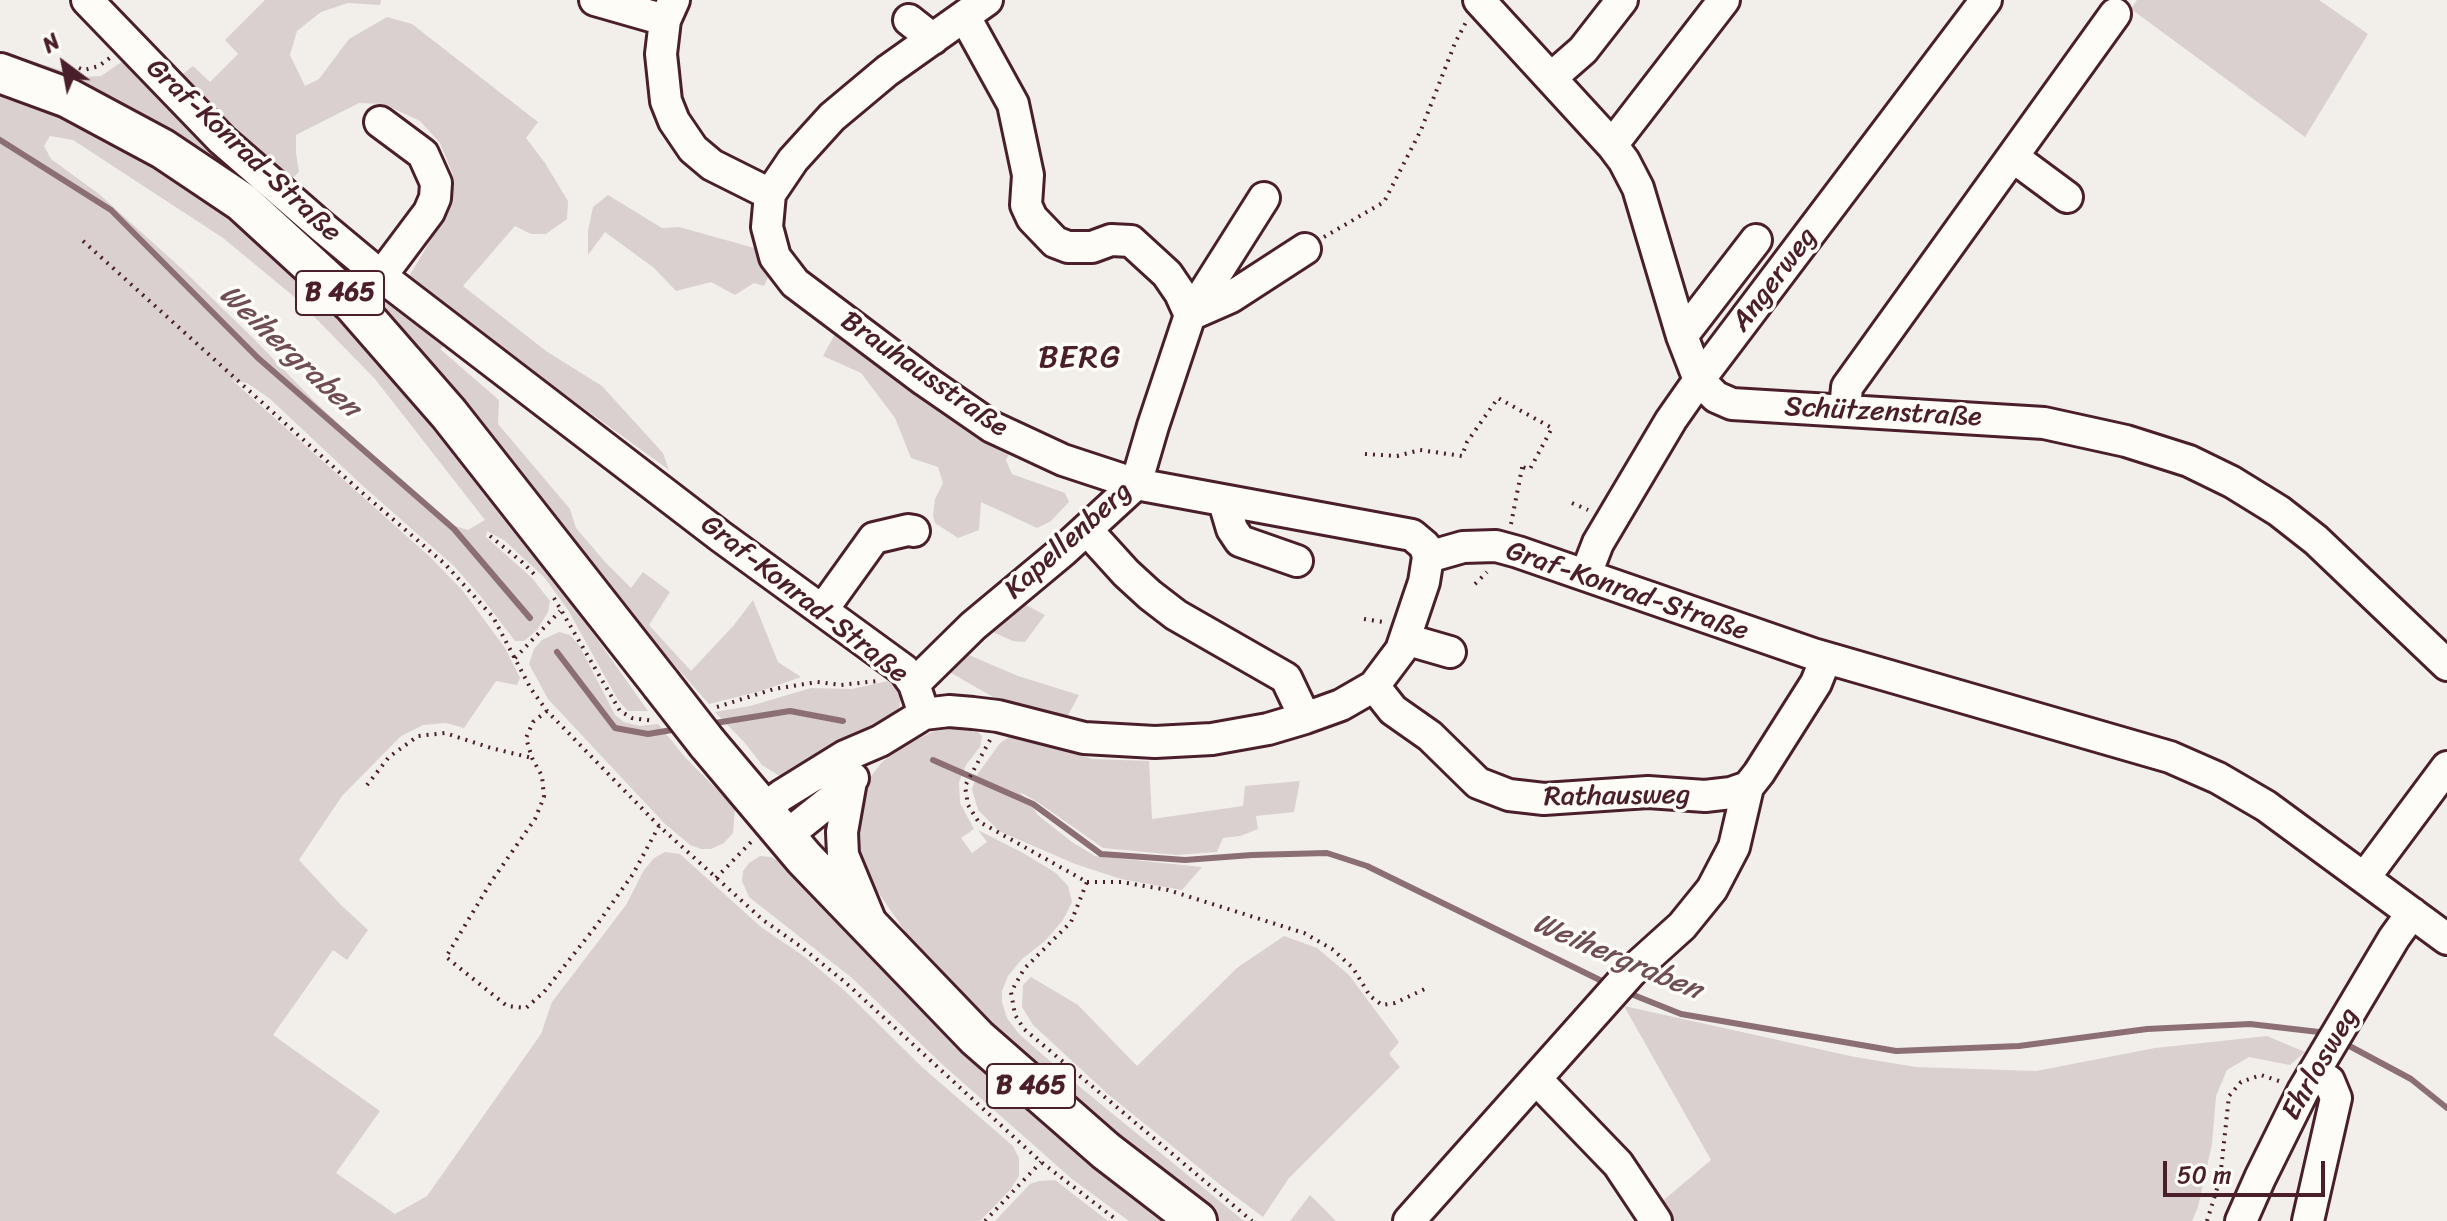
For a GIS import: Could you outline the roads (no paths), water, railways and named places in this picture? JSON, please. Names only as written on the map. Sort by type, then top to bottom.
[{"type":"main road","name":"B 465","points":[[0,73],[68,98],[163,149],[242,202],[342,294],[449,414],[707,743],[773,822],[878,936],[989,1048],[1106,1151],[1197,1221]]},
{"type":"street","name":"Graf-Konrad-Straße","points":[[87,0],[222,140],[381,276],[720,536],[904,670],[914,684],[924,714],[949,711],[973,713],[1084,738],[1155,742],[1212,739],[1268,729],[1341,705],[1374,686],[1401,650],[1424,582],[1428,557],[1463,547],[1504,548],[1826,658],[2170,757],[2218,778],[2266,806],[2447,939]]},
{"type":"street","points":[[595,0],[670,10],[661,54],[666,101],[674,121],[693,149],[712,165],[770,194],[793,160],[832,117],[887,71],[976,8],[1013,104],[1028,175],[1026,205],[1032,218],[1055,242],[1068,247],[1092,247],[1111,240],[1131,241],[1167,274],[1190,315],[1231,297],[1305,249]]},
{"type":"street","points":[[1551,78],[1583,50],[1622,0]]},
{"type":"street","points":[[1612,145],[1724,0]]},
{"type":"street","name":"Angerweg","points":[[1586,574],[1598,543],[1671,420],[1986,0]]},
{"type":"street","points":[[1475,5],[1551,78],[1624,161],[1638,188],[1682,336],[1699,380]]},
{"type":"street","points":[[1845,411],[1847,387],[2115,14]]},
{"type":"street","points":[[909,20],[933,39]]},
{"type":"street","points":[[380,122],[423,154],[436,183],[435,198],[429,212],[381,276]]},
{"type":"street","points":[[2013,157],[2067,197]]},
{"type":"street","name":"Brauhausstraße","points":[[770,194],[767,227],[775,257],[795,283],[992,427],[1063,460],[1136,484],[1412,535],[1425,546],[1428,557]]},
{"type":"street","name":"Kapellenberg","points":[[914,684],[973,626],[1087,530],[1136,484],[1190,315],[1264,198]]},
{"type":"street","points":[[1682,336],[1756,240]]},
{"type":"street","name":"Schützenstraße","points":[[1699,380],[1716,397],[1732,404],[2044,423],[2126,441],[2189,461],[2232,482],[2279,511],[2316,540],[2447,665]]},
{"type":"street","points":[[1224,502],[1232,529],[1240,541],[1297,561]]},
{"type":"street","points":[[1087,530],[1126,573],[1176,615],[1286,678],[1305,718]]},
{"type":"street","points":[[823,609],[874,538],[914,531]]},
{"type":"street","points":[[1405,639],[1450,652]]},
{"type":"street","points":[[1409,1221],[1615,990],[1682,926],[1712,889],[1734,847],[1748,787],[1816,683],[1826,658]]},
{"type":"street","name":"Rathausweg","points":[[1374,686],[1393,710],[1430,736],[1478,783],[1509,795],[1544,799],[1648,792],[1705,796],[1748,787]]},
{"type":"street","points":[[773,822],[845,756],[880,741],[924,714]]},
{"type":"street","points":[[773,822],[831,800],[851,781],[880,741]]},
{"type":"street","points":[[2365,877],[2447,767]]},
{"type":"street","points":[[851,781],[842,832],[843,855],[878,936]]},
{"type":"street","name":"Ehrlosweg","points":[[2241,1221],[2318,1066],[2412,913]]},
{"type":"street","points":[[2308,1221],[2336,1098],[2318,1066]]},
{"type":"street","points":[[1536,1079],[1618,1164],[1656,1221]]},
{"type":"waterway","name":"Weihergraben","points":[[0,140],[111,210],[258,358],[454,529],[530,618]]},
{"type":"waterway","name":"Weihergraben","points":[[557,652],[615,728],[648,734],[678,729]]},
{"type":"waterway","name":"Weihergraben","points":[[709,724],[790,711],[843,721]]},
{"type":"waterway","name":"Weihergraben","points":[[933,760],[1033,804],[1101,854],[1185,860],[1327,853],[1367,866],[1608,984]]},
{"type":"waterway","name":"Weihergraben","points":[[1626,992],[1681,1014],[1896,1051],[2019,1046],[2147,1029],[2250,1024],[2325,1034]]},
{"type":"waterway","name":"Weihergraben","points":[[2342,1042],[2411,1079],[2447,1108]]},
{"type":"district","name":"BERG","points":[[1080,359]]}]
